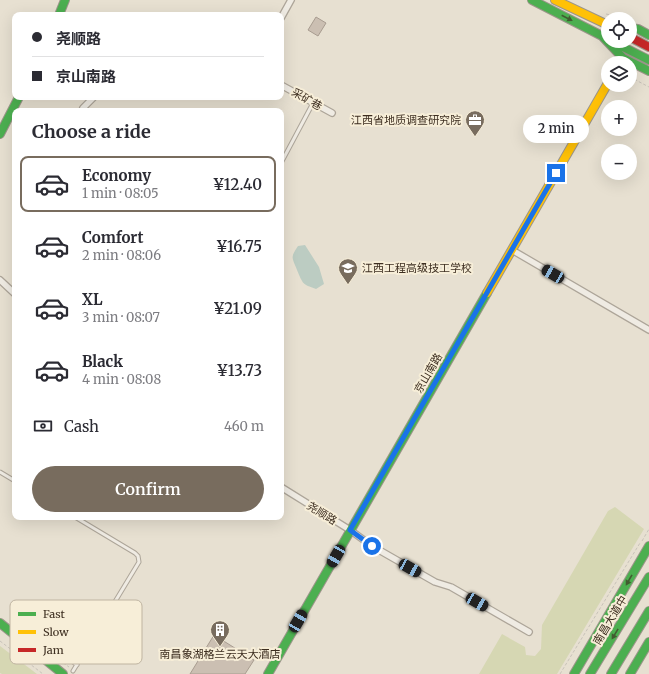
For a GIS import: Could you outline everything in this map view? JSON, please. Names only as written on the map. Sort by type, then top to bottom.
[{"type":"main road","points":[[60,12],[65,0]]},
{"type":"main road","points":[[532,0],[601,36]]},
{"type":"main road","points":[[555,0],[601,22]]},
{"type":"main road","points":[[637,29],[649,35]]},
{"type":"main road","points":[[637,40],[649,47]]},
{"type":"main road","points":[[625,48],[649,60]]},
{"type":"main road","points":[[637,66],[649,71]]},
{"type":"main road","name":"京山南路","points":[[268,674],[603,92]]},
{"type":"main road","points":[[0,134],[12,111]]},
{"type":"main road","points":[[574,674],[649,546]]},
{"type":"main road","points":[[636,599],[649,570]]},
{"type":"main road","name":"南昌大道中","points":[[590,674],[649,577]]},
{"type":"main road","points":[[611,674],[649,612]]},
{"type":"main road","points":[[0,623],[10,631]]},
{"type":"main road","points":[[0,631],[10,639]]},
{"type":"main road","points":[[630,674],[649,642]]},
{"type":"main road","points":[[42,664],[55,674]]},
{"type":"main road","points":[[51,664],[63,674]]},
{"type":"street","points":[[284,13],[291,0]]},
{"type":"street","name":"采矿巷","points":[[284,87],[332,113]]},
{"type":"street","points":[[83,108],[91,100]]},
{"type":"street","points":[[512,250],[649,330]]},
{"type":"street","points":[[0,280],[12,291]]},
{"type":"street","name":"尧顺路","points":[[284,489],[350,530],[372,546],[435,582],[451,587],[529,632]]},
{"type":"lane","points":[[284,158],[314,103]]},
{"type":"lane","points":[[0,472],[12,479]]},
{"type":"lane","points":[[80,520],[138,556],[139,562],[116,600]]},
{"type":"lane","points":[[73,671],[77,665]]},
{"type":"path","points":[[637,80],[649,86]]},
{"type":"path","points":[[560,674],[649,529]]},
{"type":"path","points":[[0,641],[10,649]]},
{"type":"path","points":[[30,664],[43,674]]},
{"type":"green space","points":[[615,507],[644,529],[557,674],[479,674],[502,634],[525,647],[526,655],[535,656],[541,649],[542,625],[608,511]]},
{"type":"green space","points":[[0,646],[10,654],[10,664],[24,664],[37,674],[2,674],[0,673]]},
{"type":"shaded area","points":[[305,245],[319,267],[324,284],[316,289],[304,283],[293,260],[293,255],[298,246]]},
{"type":"building","points":[[316,17],[326,23],[318,36],[308,30]]},
{"type":"building","name":"南昌象湖格兰云天大酒店","points":[[214,635],[254,660],[245,674],[190,674]]},
{"type":"traffic: fast","points":[[60,12],[65,0]]},
{"type":"traffic: fast","points":[[532,0],[601,35]]},
{"type":"traffic: fast","points":[[637,29],[649,35]]},
{"type":"traffic: fast","points":[[613,48],[623,58],[649,71]]},
{"type":"traffic: fast","points":[[625,48],[649,60]]},
{"type":"traffic: fast","points":[[13,108],[17,100]]},
{"type":"traffic: fast","points":[[0,134],[12,111]]},
{"type":"traffic: fast","points":[[268,674],[487,293]]},
{"type":"traffic: fast","points":[[574,674],[649,546]]},
{"type":"traffic: fast","points":[[590,674],[649,577]]},
{"type":"traffic: fast","points":[[611,674],[649,611]]},
{"type":"traffic: fast","points":[[0,623],[10,631]]},
{"type":"traffic: fast","points":[[630,674],[649,642]]},
{"type":"traffic: fast","points":[[51,664],[63,674]]},
{"type":"traffic: slow","points":[[555,0],[601,22]]},
{"type":"traffic: slow","points":[[487,293],[603,92]]},
{"type":"traffic: jam","points":[[637,41],[649,47]]},
{"type":"place","name":"江西省地质调查研究院","points":[[475,137]]},
{"type":"place","name":"江西工程高级技工学校","points":[[348,285]]},
{"type":"place","name":"南昌象湖格兰云天大酒店","points":[[220,647]]},
{"type":"route","points":[[372,546],[350,530],[556,173]]}]
